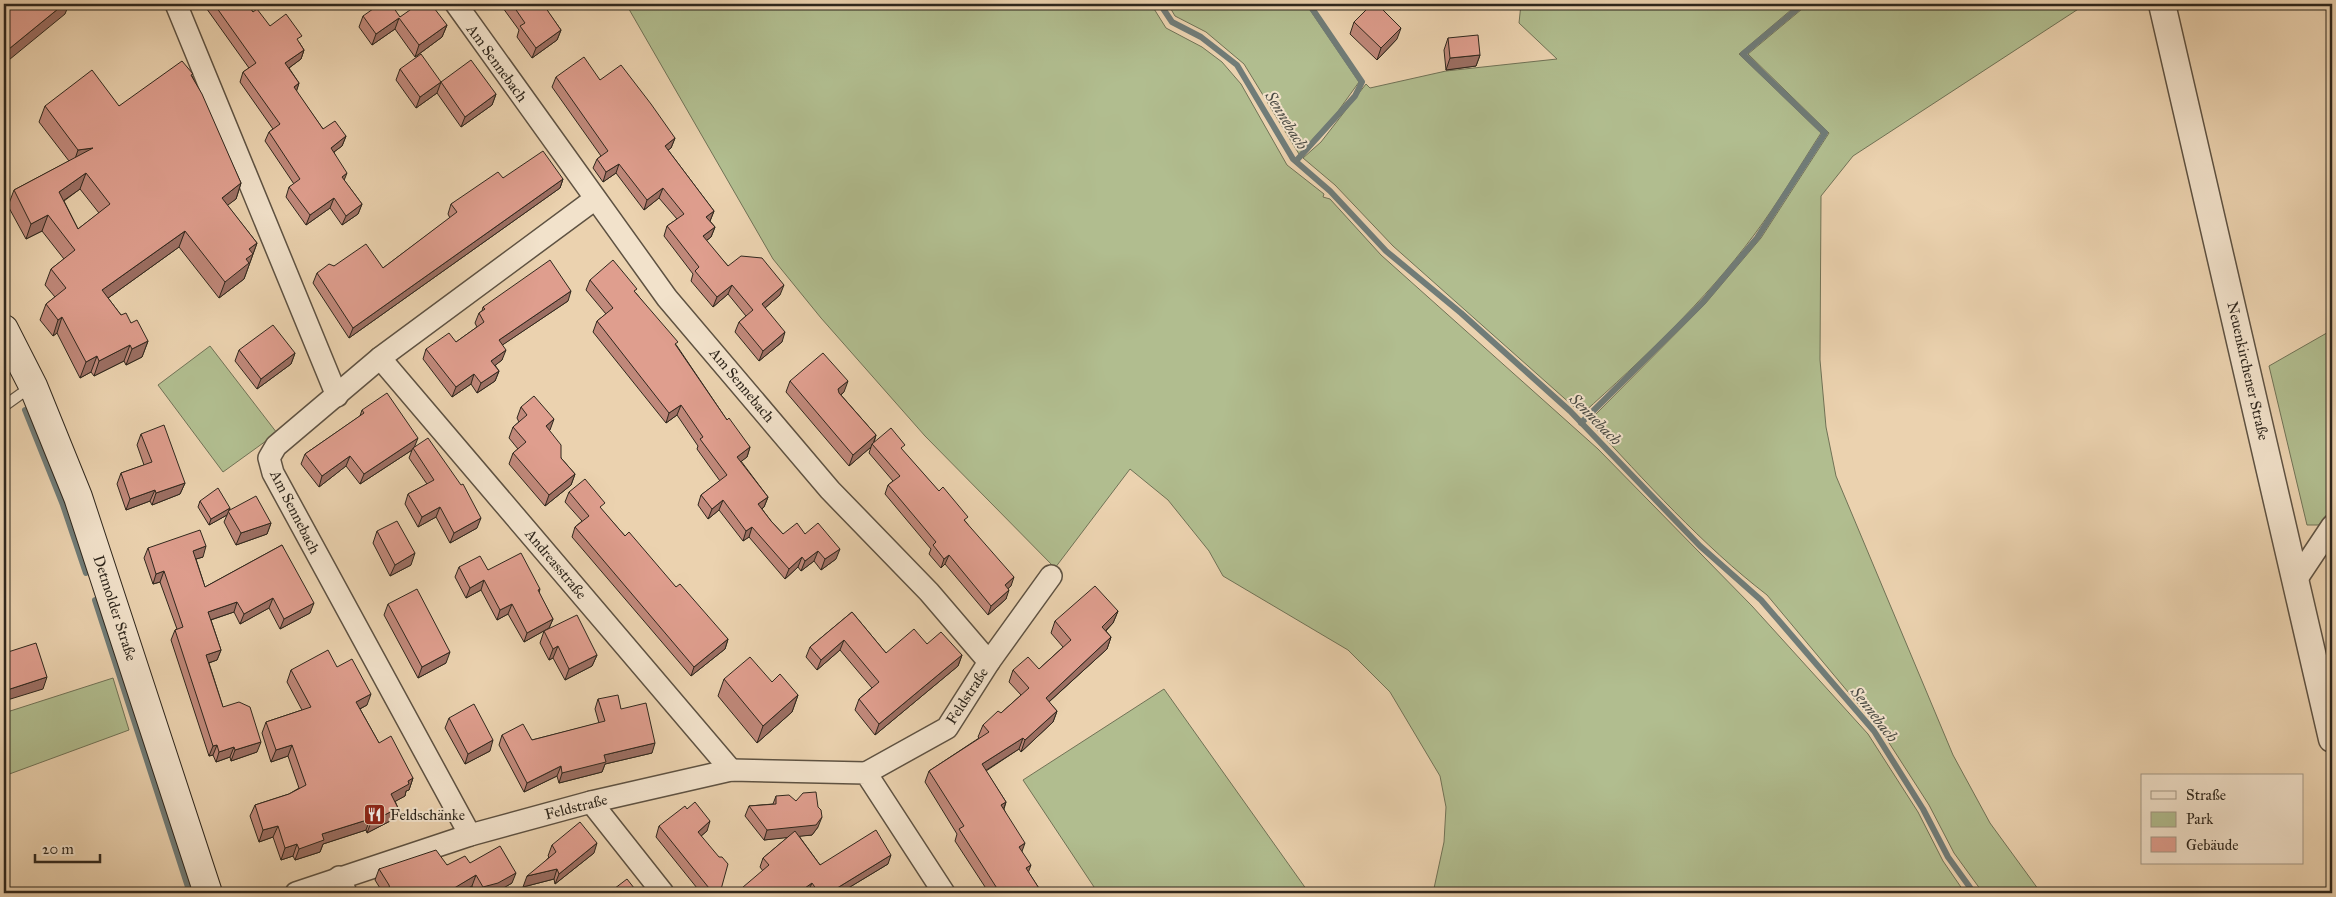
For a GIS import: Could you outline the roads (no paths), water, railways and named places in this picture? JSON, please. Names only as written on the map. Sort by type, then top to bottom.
[{"type":"main road","name":"Detmolder Straße","points":[[4,329],[33,386],[78,497],[208,893]]},
{"type":"street","points":[[176,4],[337,396],[380,358],[595,199]]},
{"type":"street","name":"Am Sennebach","points":[[456,4],[667,298],[830,490],[929,592],[989,662]]},
{"type":"street","name":"Neuenkirchener Straße","points":[[2162,4],[2332,739]]},
{"type":"street","name":"Andreasstraße","points":[[380,358],[731,770]]},
{"type":"street","name":"Am Sennebach","points":[[337,396],[276,446],[269,458],[273,473],[470,835]]},
{"type":"street","points":[[2296,580],[2332,526]]},
{"type":"street","points":[[989,662],[1051,576]]},
{"type":"street","name":"Feldstraße","points":[[296,893],[343,885],[470,835],[591,802],[731,770],[866,773],[947,728],[989,662]]},
{"type":"street","points":[[866,773],[944,893]]},
{"type":"street","points":[[591,802],[663,893]]},
{"type":"lane","points":[[4,406],[33,386]]},
{"type":"waterway","name":"Sennebach","points":[[1160,4],[1172,22],[1201,37],[1237,65],[1293,159],[1330,191],[1386,251],[1461,313],[1570,411],[1700,546],[1761,600],[1874,731],[1923,809],[1948,857],[1974,893]]},
{"type":"waterway","points":[[1296,161],[1355,96],[1362,82],[1309,4]]},
{"type":"waterway","points":[[1581,423],[1703,302],[1757,238],[1825,133],[1743,54],[1803,4]]},
{"type":"waterway","points":[[4,364],[8,373]]},
{"type":"waterway","points":[[25,410],[63,505],[86,573]]},
{"type":"waterway","points":[[95,600],[190,893]]},
{"type":"place","name":"Feldschänke","points":[[374,815]]}]
